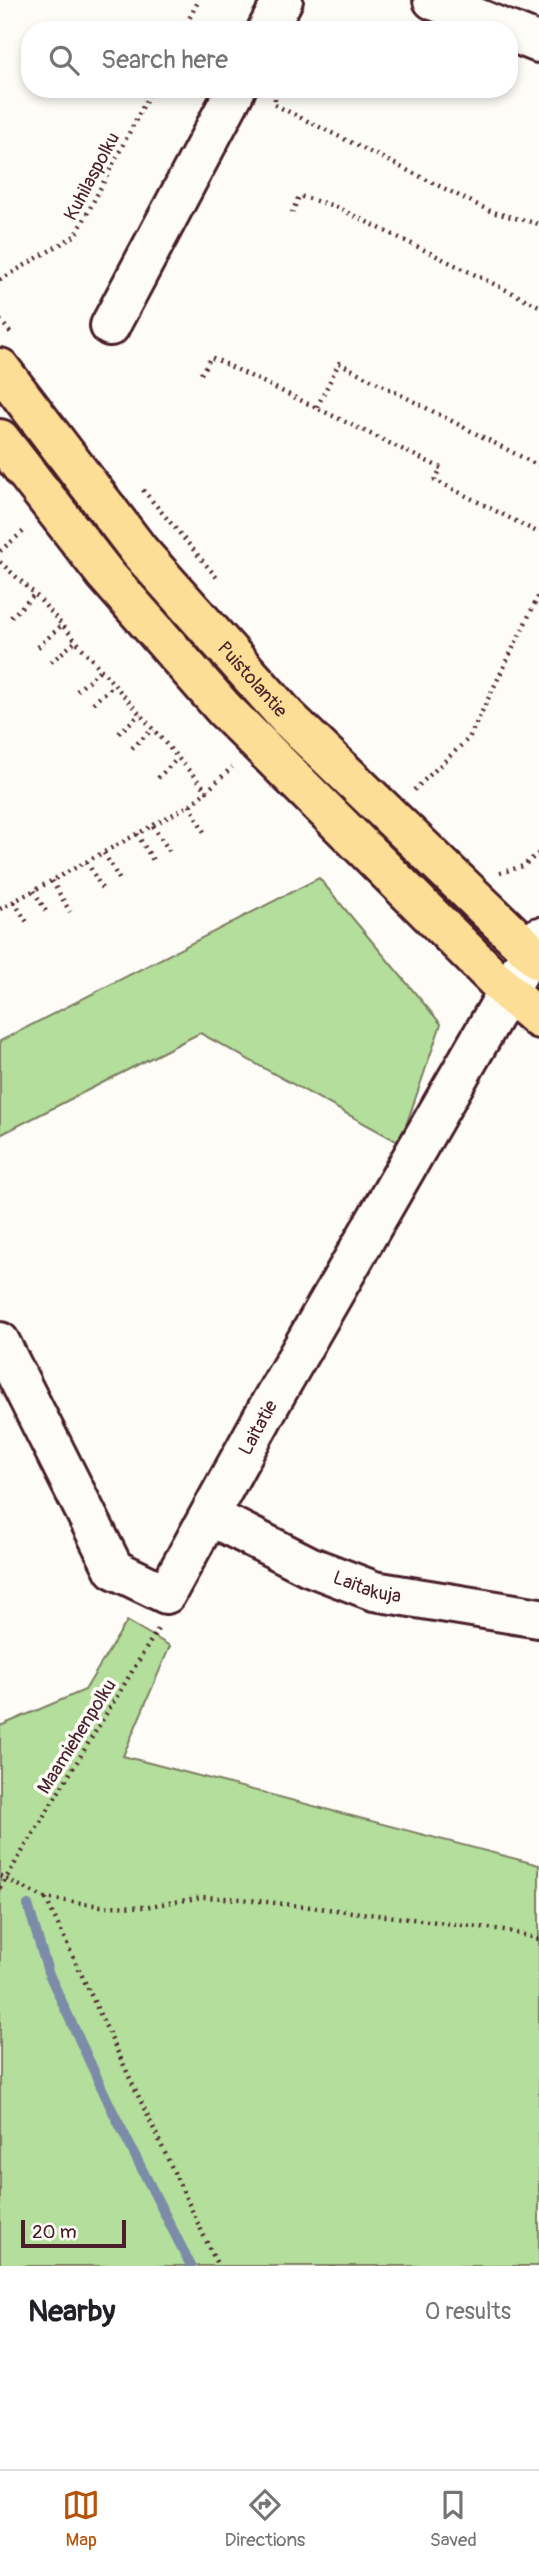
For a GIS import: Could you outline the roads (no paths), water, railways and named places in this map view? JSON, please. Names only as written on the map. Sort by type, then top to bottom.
[{"type":"main road","name":"Puistolantie","points":[[9,354],[140,552],[279,708],[536,950]]},
{"type":"main road","name":"Puistolantie","points":[[0,439],[106,575],[224,709],[539,1020]]},
{"type":"street","points":[[272,21],[283,0]]},
{"type":"street","points":[[433,0],[483,21]]},
{"type":"street","points":[[518,35],[539,43]]},
{"type":"street","points":[[110,326],[231,98]]},
{"type":"street","name":"Laitatie","points":[[0,1342],[114,1569],[166,1594],[331,1296],[491,1020],[536,950]]},
{"type":"street","name":"Laitakuja","points":[[210,1516],[309,1566],[374,1591],[539,1618]]},
{"type":"waterway","points":[[28,1905],[48,1972],[112,2110],[191,2266]]}]
